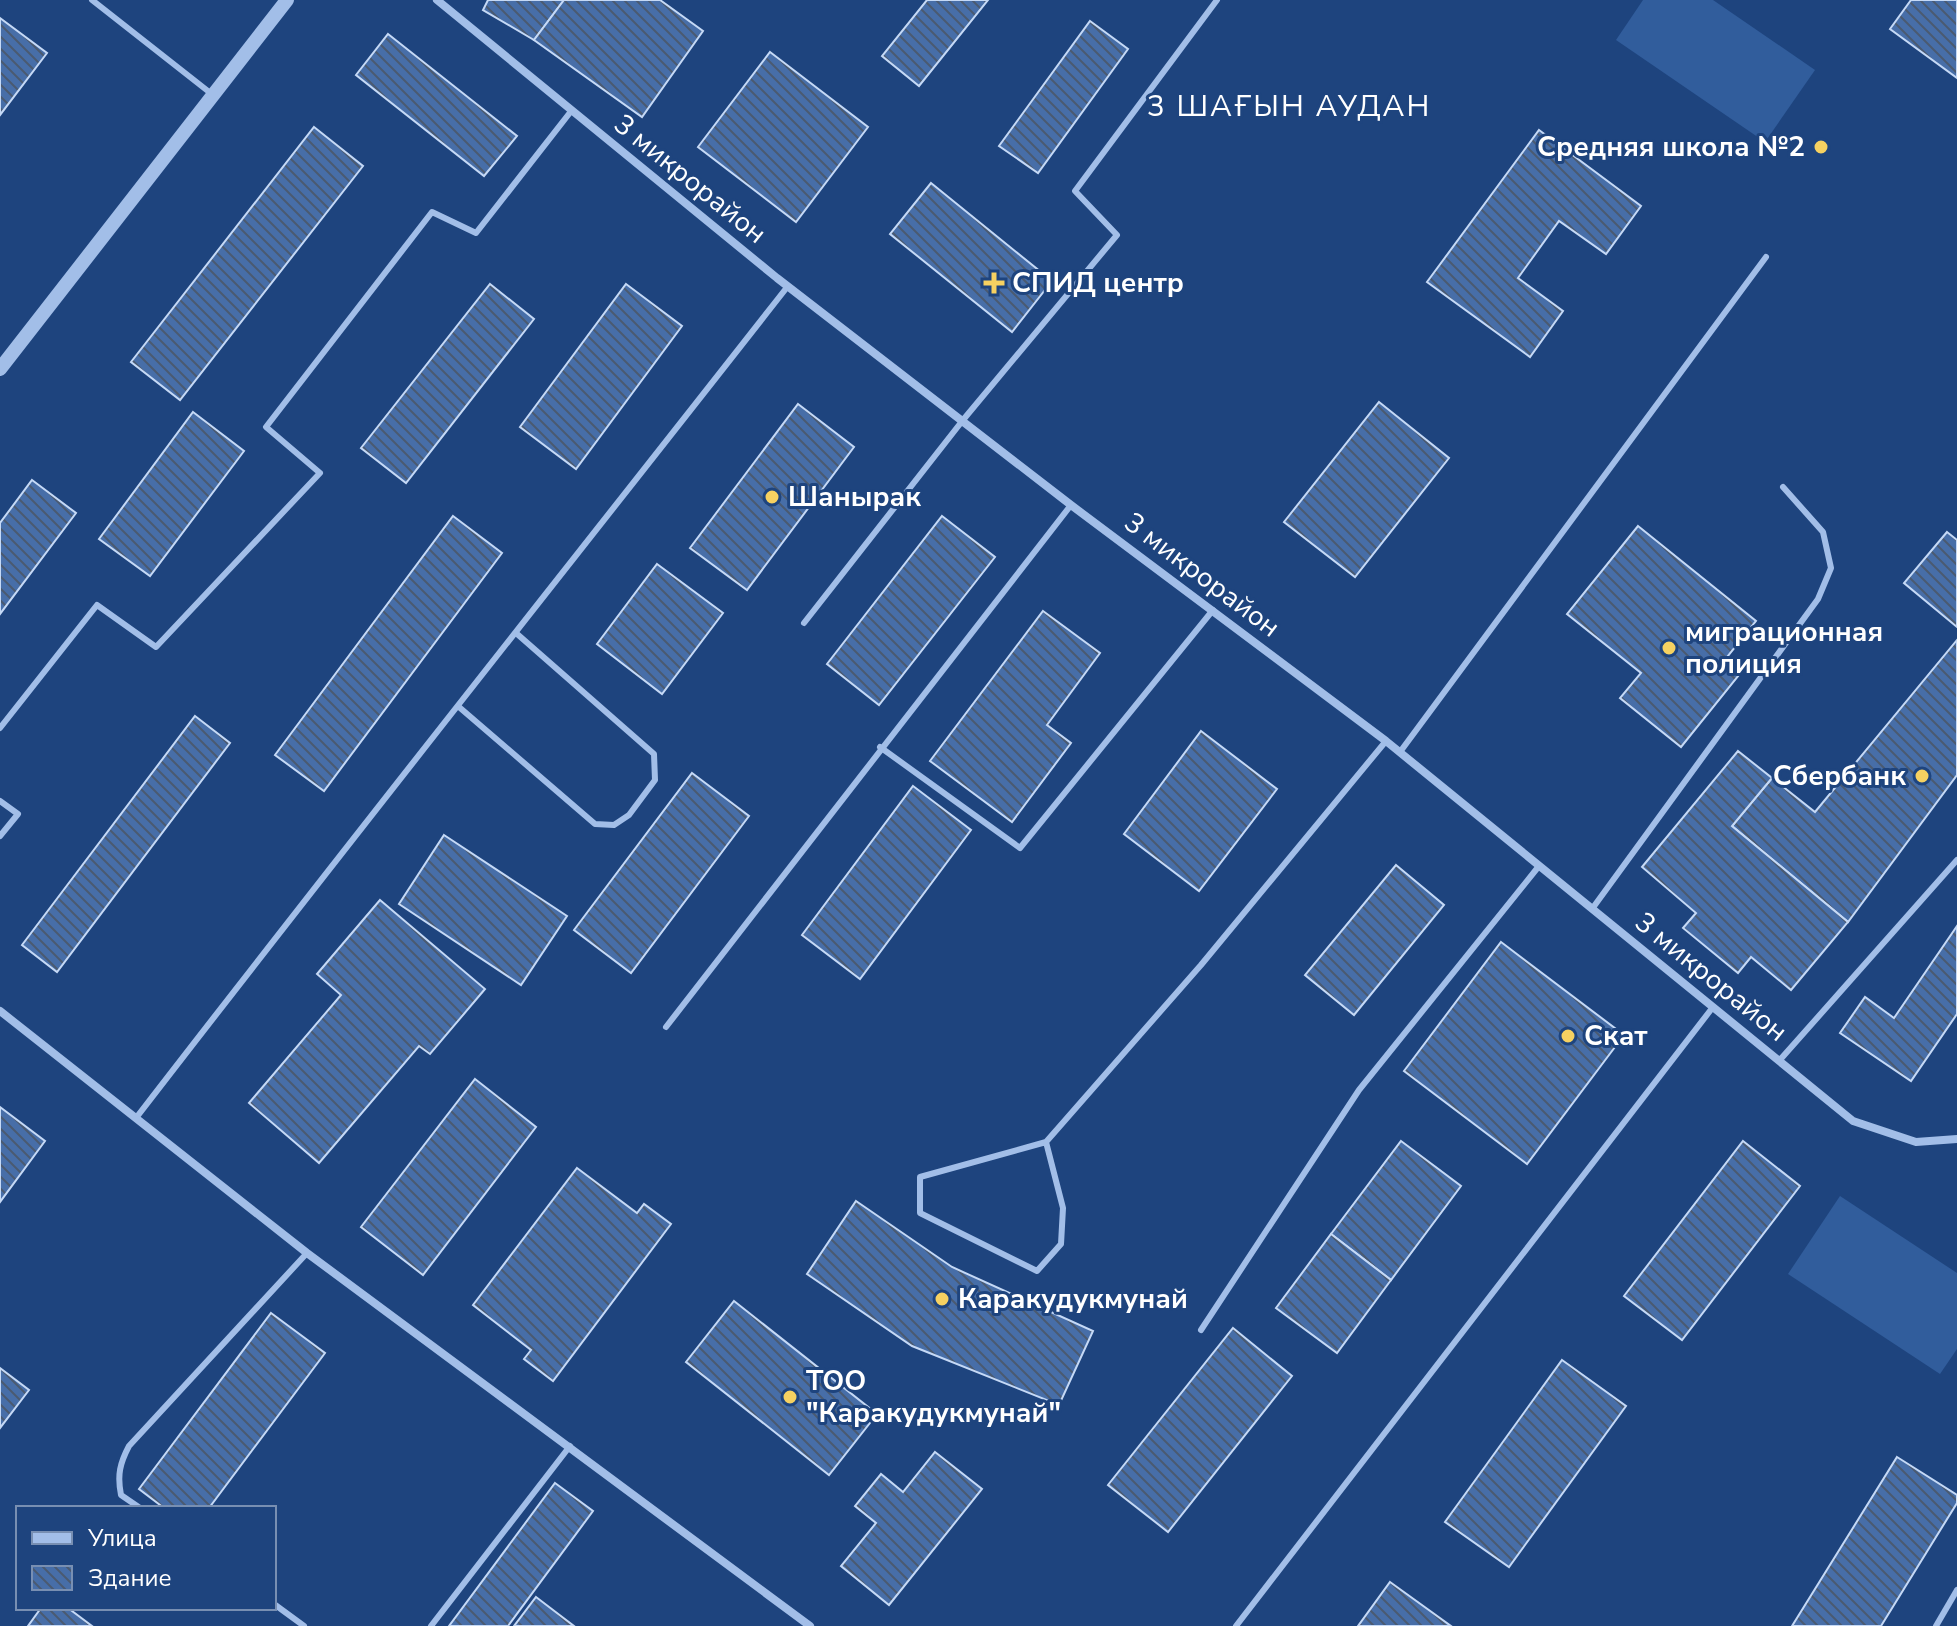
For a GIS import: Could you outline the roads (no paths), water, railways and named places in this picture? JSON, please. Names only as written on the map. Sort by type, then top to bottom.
[{"type":"street","points":[[0,369],[287,0]]},
{"type":"street","name":"3 микрорайон","points":[[437,0],[788,286],[1071,505],[1400,752],[1853,1121],[1916,1142],[1957,1139]]},
{"type":"street","points":[[0,1011],[307,1253],[810,1626]]},
{"type":"lane","points":[[92,0],[213,95]]},
{"type":"lane","points":[[804,623],[963,420],[1117,235],[1075,191],[1217,0]]},
{"type":"lane","points":[[0,728],[97,605],[156,647],[320,473],[266,427],[432,212],[476,233],[572,110]]},
{"type":"lane","points":[[1400,752],[1766,257]]},
{"type":"lane","points":[[136,1118],[327,870],[459,707],[788,286]]},
{"type":"lane","points":[[1592,909],[1818,599],[1831,568],[1823,532],[1783,487]]},
{"type":"lane","points":[[666,1027],[880,747],[1071,505]]},
{"type":"lane","points":[[880,747],[1020,848],[1213,610]]},
{"type":"lane","points":[[459,707],[595,824],[614,825],[629,815],[655,780],[654,754],[516,633]]},
{"type":"lane","points":[[1046,1142],[1063,1208],[1061,1244],[1037,1271],[920,1213],[920,1177],[1046,1142],[1201,965],[1386,741]]},
{"type":"lane","points":[[0,801],[18,814],[0,836]]},
{"type":"lane","points":[[1779,1061],[1957,860]]},
{"type":"lane","points":[[1201,1330],[1359,1090],[1539,866]]},
{"type":"lane","points":[[1236,1626],[1713,1007]]},
{"type":"lane","points":[[137,1506],[121,1495],[117,1478],[129,1446],[307,1253]]},
{"type":"lane","points":[[431,1626],[570,1446]]},
{"type":"lane","points":[[1936,1626],[1957,1590]]},
{"type":"lane","points":[[276,1605],[304,1626]]},
{"type":"place","name":"Средняя школа №2","points":[[1821,147]]},
{"type":"place","name":"СПИД центр","points":[[994,283]]},
{"type":"place","name":"Шанырак","points":[[772,497]]},
{"type":"place","name":"миграционная полиция","points":[[1669,648]]},
{"type":"place","name":"Сбербанк","points":[[1922,776]]},
{"type":"place","name":"Скат","points":[[1568,1036]]},
{"type":"place","name":"Каракудукмунай","points":[[942,1299]]},
{"type":"place","name":"ТОО \"Каракудукмунай\"","points":[[790,1397]]},
{"type":"district","name":"3 ШАҒЫН АУДАН","points":[[1289,106]]}]
